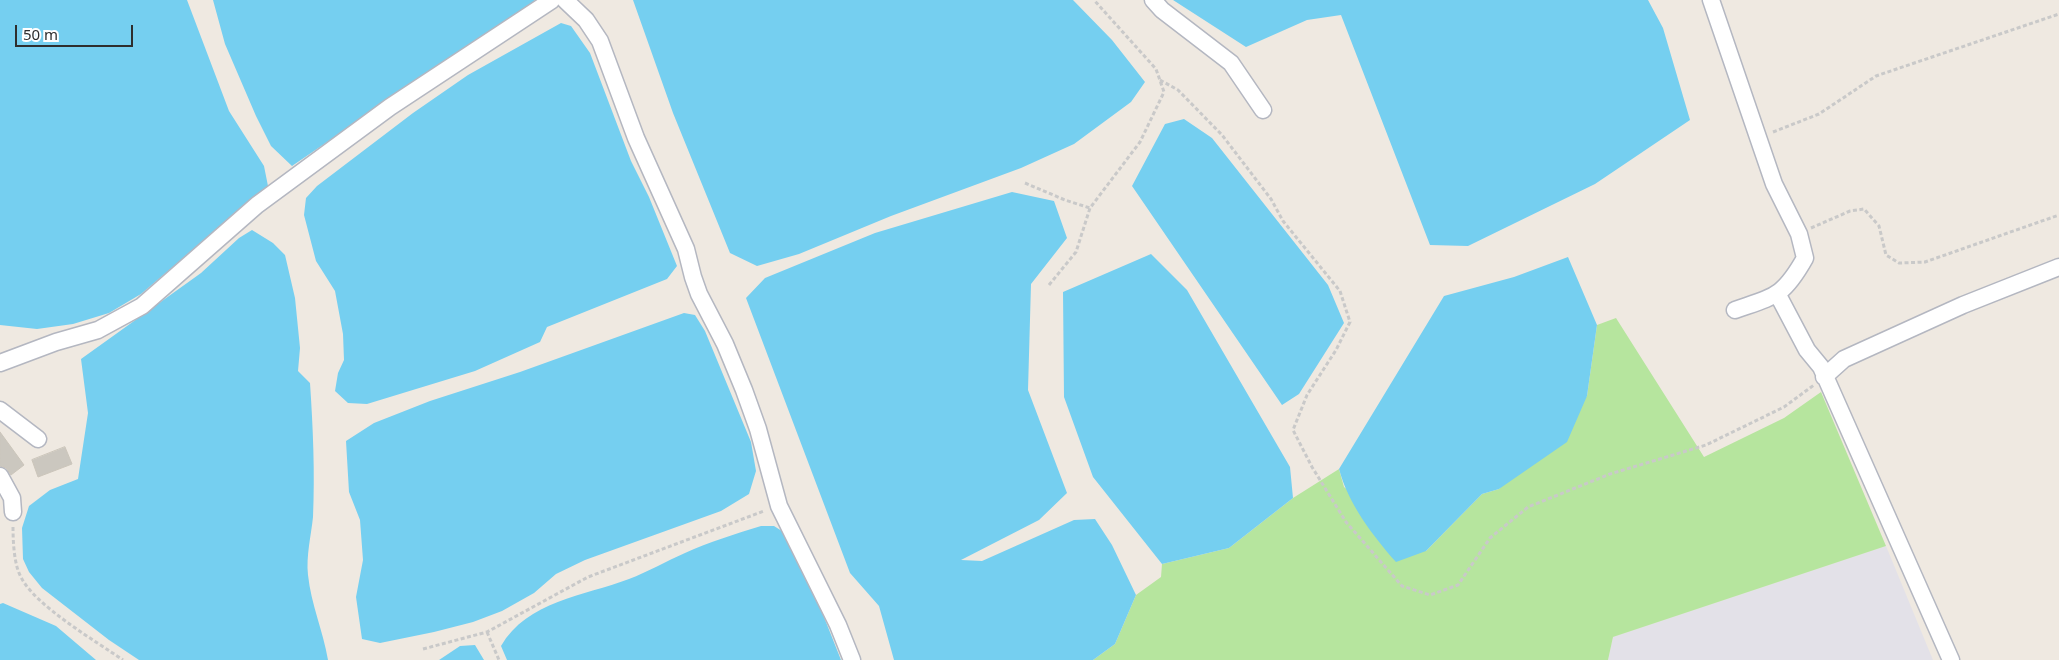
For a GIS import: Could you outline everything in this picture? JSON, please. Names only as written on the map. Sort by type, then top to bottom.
[{"type":"lane","points":[[0,362],[56,342],[98,330],[142,306],[264,199],[390,107],[552,0]]},
{"type":"lane","points":[[565,0],[586,20],[600,41],[636,138],[686,249],[692,277],[699,294],[725,344],[744,390],[766,455],[779,506],[838,625],[852,660]]},
{"type":"lane","points":[[1153,0],[1162,10],[1231,63],[1263,110]]},
{"type":"lane","points":[[1711,0],[1774,184],[1800,234],[1806,258],[1793,280],[1778,295],[1735,310]]},
{"type":"lane","points":[[1824,377],[1844,359],[1963,305],[2059,267]]},
{"type":"lane","points":[[1778,295],[1807,350],[1821,367],[1921,590],[1950,660]]},
{"type":"lane","points":[[0,410],[38,439]]},
{"type":"lane","points":[[0,476],[12,498],[14,512]]},
{"type":"path","points":[[1049,285],[1076,252],[1090,208],[1140,142],[1164,92],[1156,69],[1094,0]]},
{"type":"path","points":[[1759,138],[1819,114],[1876,76],[2059,14]]},
{"type":"path","points":[[1160,80],[1178,90],[1222,135],[1271,199],[1283,221],[1340,291],[1350,322],[1336,350],[1307,395],[1293,430],[1312,467],[1346,522],[1402,586],[1430,595],[1458,585],[1490,538],[1528,508],[1610,474],[1706,445],[1784,407],[1824,377]]},
{"type":"path","points":[[1025,183],[1065,200],[1090,208]]},
{"type":"path","points":[[1800,234],[1850,211],[1864,209],[1879,226],[1886,255],[1899,263],[1925,262],[2059,215]]},
{"type":"path","points":[[423,649],[487,632],[588,577],[779,506]]},
{"type":"path","points":[[14,512],[14,543],[20,577],[37,597],[50,608],[123,660]]},
{"type":"path","points":[[487,632],[499,660]]},
{"type":"shaded area","points":[[1886,546],[1933,660],[1608,660],[1613,637]]},
{"type":"green space","points":[[1616,318],[1704,457],[1784,418],[1821,392],[1886,546],[1613,637],[1608,660],[1093,660],[1115,644],[1136,595],[1161,577],[1162,564],[1229,548],[1293,498],[1339,469],[1344,487],[1426,551],[1482,494],[1499,489],[1587,396],[1597,325]]},
{"type":"water","points":[[0,0],[187,0],[229,111],[264,166],[268,186],[141,294],[109,313],[73,324],[37,329],[0,325]]},
{"type":"water","points":[[213,0],[535,0],[523,13],[434,69],[292,166],[271,146],[256,116],[225,44]]},
{"type":"water","points":[[633,0],[1073,0],[1112,40],[1145,82],[1131,102],[1074,144],[1021,168],[891,216],[799,254],[757,266],[730,253],[673,113]]},
{"type":"water","points":[[1173,0],[1648,0],[1663,28],[1690,120],[1595,184],[1468,246],[1430,245],[1341,15],[1307,20],[1246,47]]},
{"type":"water","points":[[561,23],[571,26],[590,53],[631,161],[649,197],[677,266],[667,279],[547,327],[540,342],[475,371],[367,404],[348,403],[335,391],[338,373],[344,360],[343,334],[335,291],[316,261],[304,215],[306,198],[317,186],[413,113],[468,75]]},
{"type":"water","points":[[1184,119],[1212,138],[1328,285],[1344,323],[1299,394],[1282,405],[1132,186],[1165,124]]},
{"type":"water","points":[[1012,192],[1054,201],[1067,238],[1031,284],[1028,390],[1067,493],[1039,520],[961,560],[982,561],[1074,520],[1095,519],[1112,545],[1136,595],[1115,644],[1093,660],[894,660],[879,606],[850,573],[746,298],[765,278],[875,233]]},
{"type":"water","points":[[252,230],[273,243],[285,255],[295,298],[300,348],[298,371],[310,383],[312,417],[314,500],[308,553],[308,575],[328,660],[139,660],[109,640],[42,588],[29,572],[23,559],[22,528],[29,506],[50,490],[78,479],[88,413],[81,359],[201,273],[239,238]]},
{"type":"water","points":[[1151,254],[1187,290],[1290,467],[1293,498],[1229,548],[1162,564],[1093,477],[1064,397],[1063,292]]},
{"type":"water","points":[[1568,257],[1597,325],[1587,396],[1567,442],[1499,489],[1482,494],[1426,551],[1396,562],[1362,518],[1348,494],[1339,469],[1444,296],[1514,277]]},
{"type":"water","points":[[684,313],[695,315],[705,331],[751,442],[756,471],[749,494],[721,511],[585,560],[556,574],[534,593],[502,611],[473,622],[380,643],[362,639],[356,597],[363,560],[360,520],[349,492],[346,441],[374,423],[430,401],[520,372]]},
{"type":"water","points":[[761,526],[774,526],[785,533],[805,569],[841,660],[507,660],[501,646],[512,631],[526,619],[541,610],[558,602],[629,579],[703,545]]},
{"type":"water","points":[[3,603],[56,626],[96,660],[0,660],[0,604]]},
{"type":"water","points":[[475,645],[484,660],[439,660],[460,646]]},
{"type":"building","points":[[0,432],[24,465],[11,475],[6,468],[0,466]]},
{"type":"building","points":[[65,447],[72,464],[38,477],[32,460]]}]
